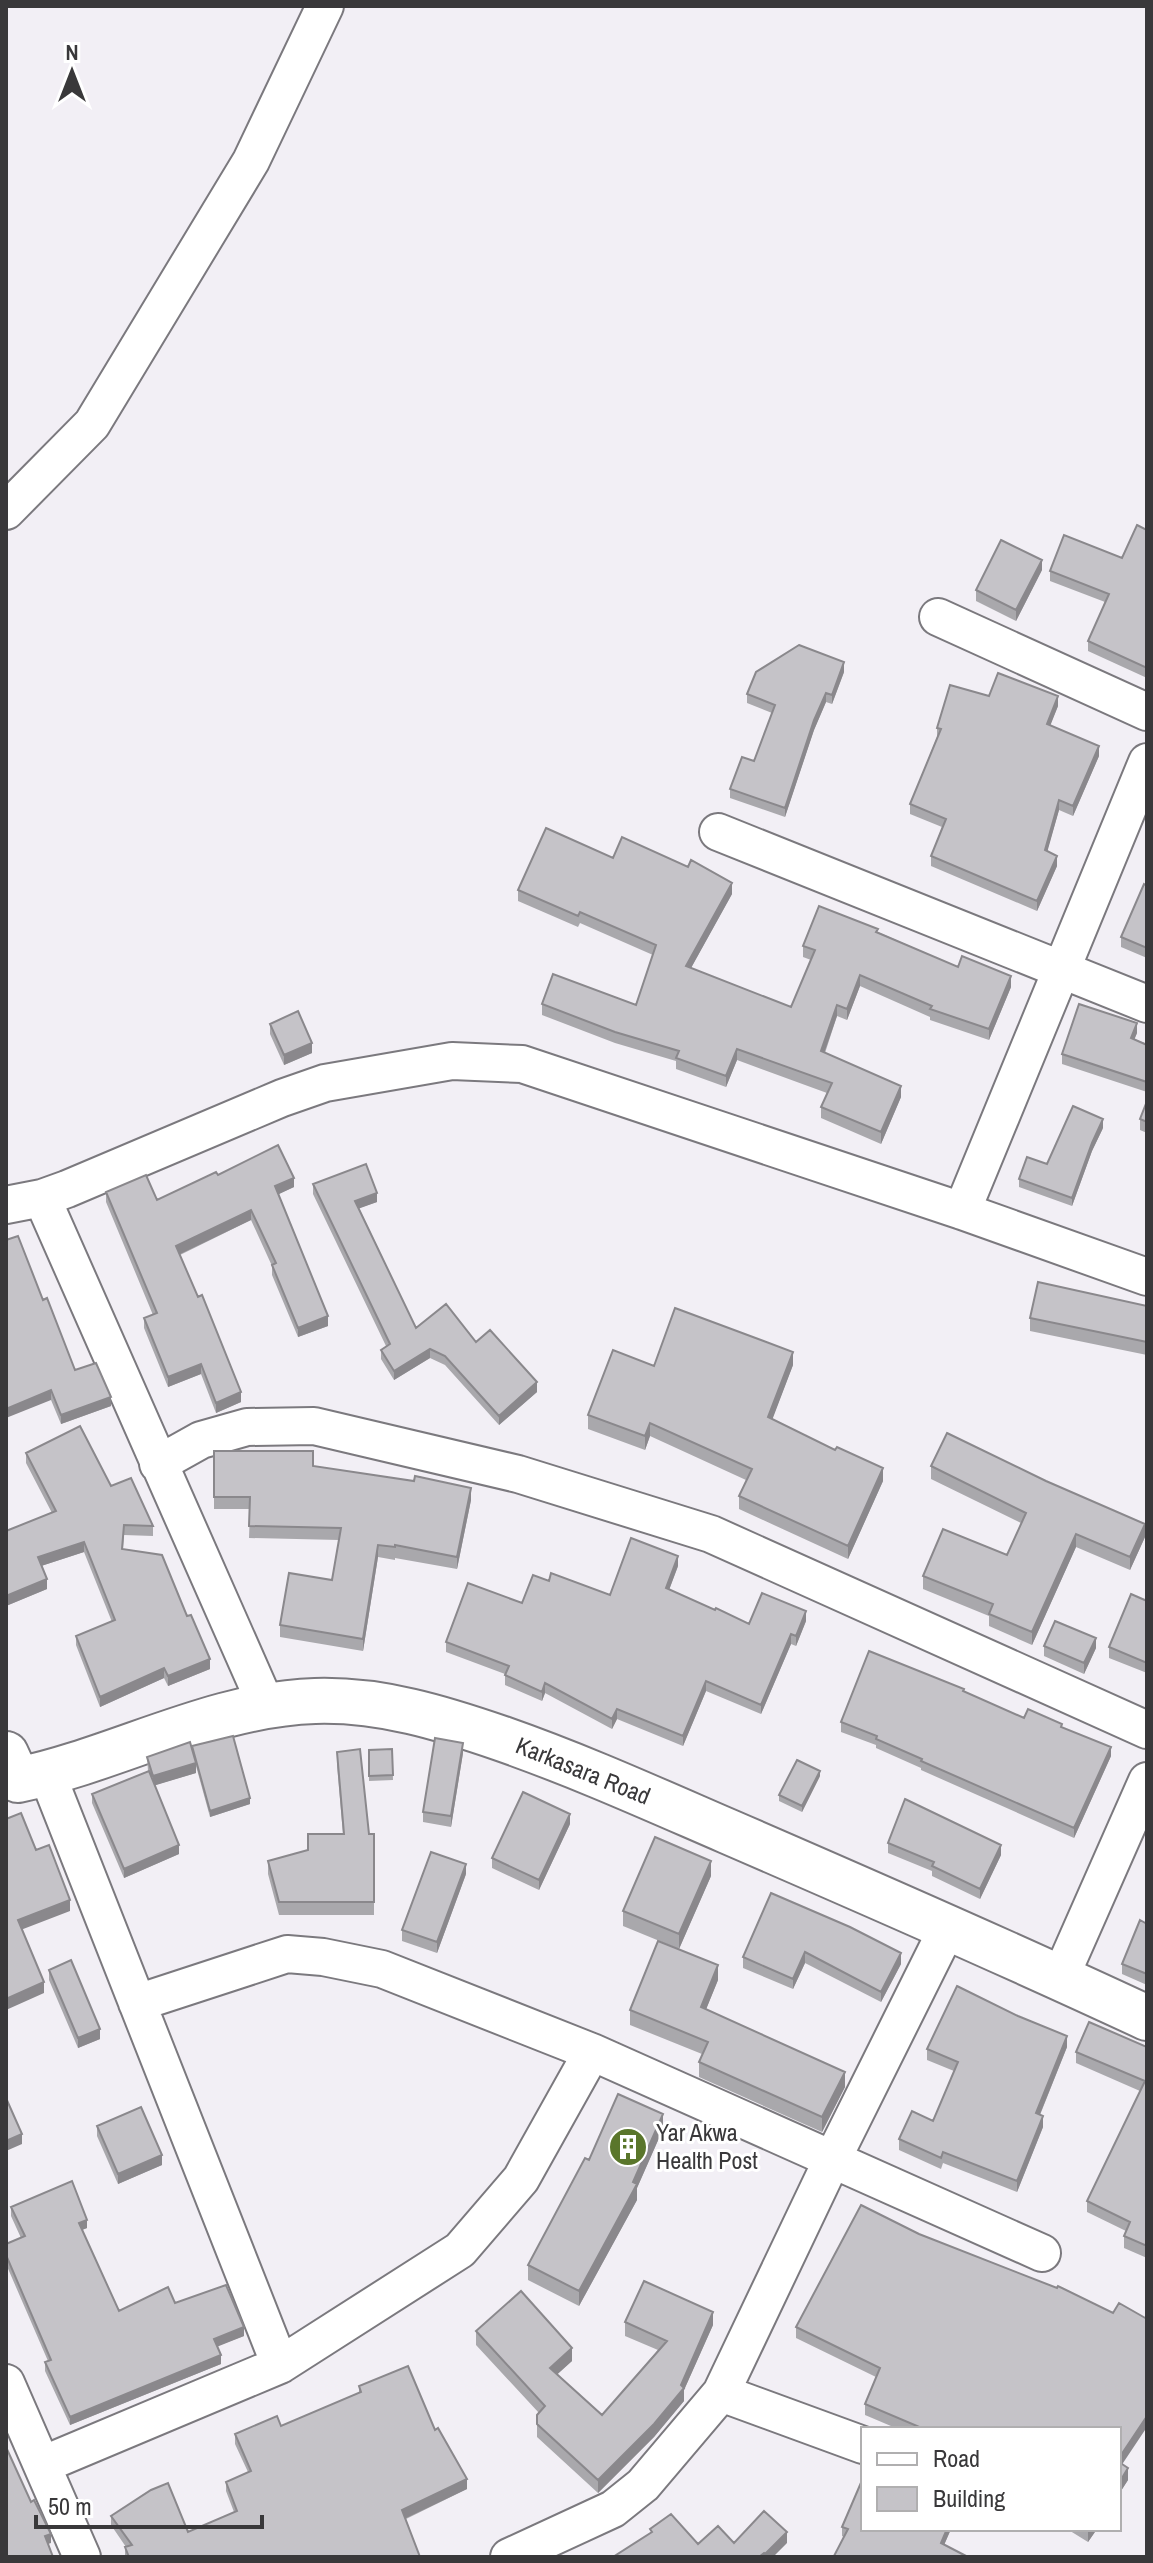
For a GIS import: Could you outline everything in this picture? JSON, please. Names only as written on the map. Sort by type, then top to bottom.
[{"type":"main road","name":"Karkasara Road","points":[[19,1773],[76,1767],[205,1721],[266,1705],[315,1701],[364,1702],[435,1716],[567,1761],[948,1927],[1147,2018]]},
{"type":"street","points":[[6,511],[92,424],[251,161],[325,6]]},
{"type":"street","points":[[938,617],[1147,712]]},
{"type":"street","points":[[962,1211],[1147,762]]},
{"type":"street","points":[[718,832],[1147,1004]]},
{"type":"street","points":[[6,1205],[42,1198],[325,1083],[452,1061],[522,1064],[962,1211],[1147,1277]]},
{"type":"street","points":[[42,1198],[266,1705]]},
{"type":"street","points":[[158,1464],[201,1440],[247,1427],[314,1426],[518,1474],[711,1534],[1147,1730]]},
{"type":"street","points":[[19,1773],[137,2003],[280,2365]]},
{"type":"street","points":[[1060,1978],[1147,1781]]},
{"type":"street","points":[[509,2557],[613,2509],[643,2485],[721,2393],[948,1927]]},
{"type":"street","points":[[137,2003],[287,1954],[323,1957],[382,1969],[592,2052],[1042,2253]]},
{"type":"street","points":[[42,2465],[280,2365],[460,2250],[521,2179],[592,2052]]},
{"type":"street","points":[[6,2383],[82,2557]]},
{"type":"street","points":[[721,2393],[861,2444]]},
{"type":"building","points":[[1137,525],[1147,530],[1147,668],[1088,641],[1109,594],[1050,571],[1064,535],[1122,558]]},
{"type":"building","points":[[1001,540],[1042,560],[1016,610],[976,590]]},
{"type":"building","points":[[799,645],[844,662],[832,695],[826,693],[814,720],[785,808],[730,789],[742,757],[754,761],[775,705],[747,694],[756,672]]},
{"type":"building","points":[[998,673],[1058,696],[1047,724],[1099,746],[1073,806],[1059,800],[1045,850],[1057,856],[1037,901],[931,856],[946,819],[910,804],[941,729],[937,728],[950,685],[989,696]]},
{"type":"building","points":[[546,828],[613,858],[622,837],[688,867],[691,860],[732,883],[686,966],[791,1007],[815,950],[803,946],[819,906],[878,929],[876,932],[958,967],[962,956],[1011,976],[989,1029],[930,1009],[932,1006],[860,975],[847,1009],[837,1005],[821,1051],[901,1086],[881,1132],[821,1107],[832,1083],[737,1049],[726,1076],[676,1058],[679,1051],[615,1032],[542,1004],[553,974],[636,1005],[656,945],[580,912],[578,916],[518,890]]},
{"type":"building","points":[[1144,884],[1147,886],[1147,948],[1121,937]]},
{"type":"building","points":[[1079,1004],[1137,1023],[1131,1038],[1147,1045],[1147,1082],[1062,1054]]},
{"type":"building","points":[[298,1011],[312,1043],[284,1055],[270,1024]]},
{"type":"building","points":[[1147,1101],[1147,1122],[1140,1119]]},
{"type":"building","points":[[1073,1106],[1103,1119],[1072,1198],[1019,1179],[1027,1157],[1047,1164]]},
{"type":"building","points":[[278,1145],[294,1178],[275,1186],[328,1316],[298,1328],[272,1265],[276,1263],[251,1210],[176,1246],[198,1297],[202,1295],[241,1392],[216,1403],[201,1364],[168,1377],[144,1318],[157,1313],[106,1192],[146,1175],[157,1200],[216,1172],[218,1175]]},
{"type":"building","points":[[366,1164],[377,1193],[355,1201],[416,1328],[446,1304],[476,1342],[490,1330],[537,1382],[499,1416],[445,1356],[430,1349],[394,1371],[381,1350],[390,1344],[313,1184]]},
{"type":"building","points":[[18,1236],[43,1300],[47,1298],[75,1370],[96,1363],[111,1397],[61,1415],[51,1390],[6,1409],[6,1240]]},
{"type":"building","points":[[1038,1282],[1147,1306],[1147,1342],[1030,1318]]},
{"type":"building","points":[[675,1308],[793,1352],[768,1417],[835,1450],[837,1447],[883,1468],[848,1546],[739,1496],[752,1469],[650,1423],[645,1436],[588,1415],[613,1350],[654,1366]]},
{"type":"building","points":[[80,1426],[111,1486],[131,1478],[153,1526],[124,1525],[122,1549],[162,1555],[187,1616],[191,1615],[210,1659],[168,1676],[164,1668],[100,1697],[76,1636],[115,1620],[84,1542],[38,1557],[47,1579],[6,1596],[6,1531],[56,1511],[26,1453]]},
{"type":"building","points":[[947,1433],[1145,1524],[1130,1557],[1076,1534],[1032,1632],[989,1614],[993,1604],[923,1576],[943,1529],[1007,1555],[1026,1513],[931,1466]]},
{"type":"building","points":[[214,1451],[313,1451],[313,1466],[414,1481],[415,1476],[471,1488],[457,1557],[395,1545],[378,1545],[363,1639],[280,1625],[289,1573],[332,1580],[341,1528],[249,1526],[250,1497],[214,1497]]},
{"type":"building","points":[[631,1538],[678,1556],[666,1588],[715,1610],[749,1624],[762,1593],[806,1611],[796,1636],[791,1634],[761,1705],[706,1681],[683,1736],[617,1709],[612,1719],[545,1683],[542,1692],[505,1675],[509,1666],[446,1642],[468,1583],[522,1603],[533,1575],[549,1581],[551,1573],[610,1595]]},
{"type":"building","points":[[1131,1594],[1147,1601],[1147,1663],[1109,1647]]},
{"type":"building","points":[[1055,1621],[1096,1638],[1084,1663],[1044,1646]]},
{"type":"building","points":[[869,1651],[964,1689],[1024,1718],[1028,1709],[1062,1724],[1061,1727],[1111,1747],[1074,1828],[841,1722]]},
{"type":"building","points":[[233,1736],[250,1798],[210,1811],[192,1746]]},
{"type":"building","points":[[435,1738],[463,1743],[451,1816],[423,1812]]},
{"type":"building","points":[[190,1742],[196,1763],[153,1776],[147,1757]]},
{"type":"building","points":[[360,1749],[369,1834],[374,1834],[374,1902],[279,1902],[268,1861],[308,1850],[308,1834],[344,1834],[337,1752]]},
{"type":"building","points":[[392,1749],[393,1775],[369,1776],[369,1750]]},
{"type":"building","points":[[797,1760],[820,1771],[802,1806],[779,1795]]},
{"type":"building","points":[[149,1771],[179,1845],[124,1869],[92,1794]]},
{"type":"building","points":[[523,1792],[570,1814],[539,1880],[492,1858]]},
{"type":"building","points":[[905,1799],[1001,1845],[980,1889],[932,1866],[934,1862],[888,1843]]},
{"type":"building","points":[[21,1813],[36,1850],[49,1845],[70,1900],[18,1920],[44,1982],[6,1999],[6,1819]]},
{"type":"building","points":[[655,1837],[711,1861],[679,1934],[623,1911]]},
{"type":"building","points":[[431,1852],[466,1864],[437,1942],[402,1930]]},
{"type":"building","points":[[771,1893],[901,1953],[881,1992],[805,1952],[793,1979],[743,1957]]},
{"type":"building","points":[[1140,1920],[1147,1924],[1147,1974],[1122,1964]]},
{"type":"building","points":[[658,1941],[718,1965],[701,2007],[845,2072],[822,2117],[699,2062],[708,2042],[630,2010]]},
{"type":"building","points":[[71,1960],[100,2029],[78,2038],[49,1970]]},
{"type":"building","points":[[957,1986],[1067,2036],[1036,2113],[1043,2116],[1017,2181],[943,2152],[941,2158],[899,2139],[912,2111],[933,2121],[958,2062],[927,2049]]},
{"type":"building","points":[[1089,2022],[1147,2047],[1147,2246],[1124,2236],[1130,2222],[1087,2201],[1145,2081],[1076,2052]]},
{"type":"building","points":[[618,2094],[663,2114],[633,2182],[637,2184],[579,2291],[528,2265],[585,2158],[589,2160]]},
{"type":"building","points":[[6,2098],[22,2134],[6,2141]]},
{"type":"building","points":[[141,2107],[162,2155],[118,2174],[97,2126]]},
{"type":"building","points":[[72,2181],[87,2220],[79,2223],[119,2311],[168,2287],[175,2303],[226,2285],[244,2327],[214,2339],[221,2355],[70,2417],[45,2362],[51,2360],[6,2255],[6,2244],[25,2236],[11,2207]]},
{"type":"building","points":[[861,2205],[919,2234],[1058,2286],[1113,2313],[1119,2303],[1147,2319],[1147,2416],[1121,2455],[1121,2427],[919,2427],[865,2404],[880,2368],[796,2327]]},
{"type":"building","points":[[644,2281],[713,2312],[681,2385],[684,2388],[654,2424],[598,2480],[537,2424],[537,2415],[545,2406],[476,2331],[521,2291],[572,2348],[550,2368],[602,2415],[667,2341],[625,2322]]},
{"type":"building","points":[[408,2366],[435,2430],[438,2428],[467,2479],[402,2510],[420,2557],[129,2557],[125,2547],[132,2545],[111,2516],[151,2490],[168,2483],[188,2532],[237,2511],[226,2482],[251,2471],[235,2434],[277,2416],[281,2426],[361,2392],[359,2386]]},
{"type":"building","points":[[6,2447],[31,2502],[34,2500],[51,2534],[45,2536],[53,2557],[6,2557]]},
{"type":"building","points":[[1121,2463],[1128,2468],[1121,2480]]},
{"type":"building","points":[[861,2483],[861,2531],[946,2531],[941,2543],[968,2557],[834,2556],[848,2529],[842,2527]]},
{"type":"building","points":[[764,2511],[787,2532],[759,2557],[613,2557],[652,2532],[650,2529],[671,2514],[698,2544],[718,2526],[734,2543]]},
{"type":"place","name":"Yar Akwa Health Post","points":[[628,2147]]}]
